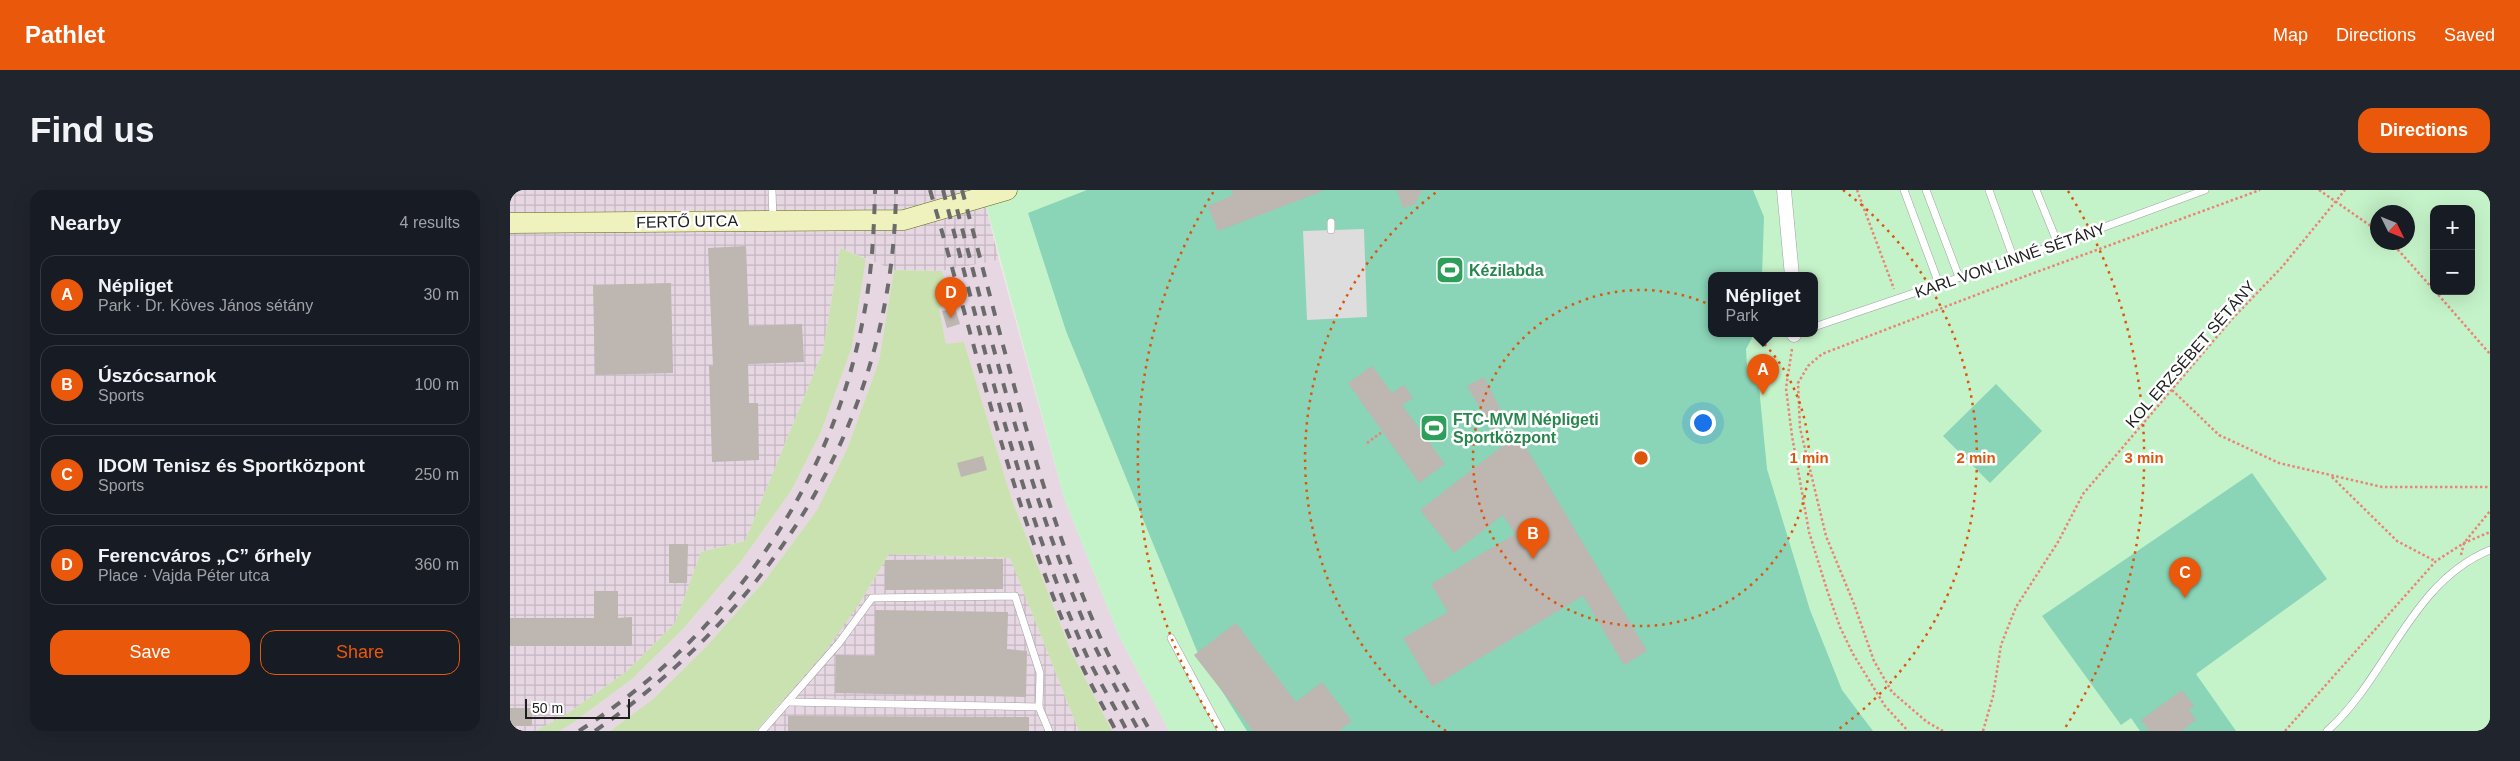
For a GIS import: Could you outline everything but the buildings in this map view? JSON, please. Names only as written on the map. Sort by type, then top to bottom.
[{"type":"street","name":"FERTŐ UTCA","points":[[510,223],[904,220],[1007,190]]},
{"type":"street","points":[[1784,190],[1792,272]]},
{"type":"lane","points":[[772,190],[773,220]]},
{"type":"lane","points":[[1904,190],[1939,284]]},
{"type":"lane","points":[[1926,190],[1959,277]]},
{"type":"lane","points":[[1989,190],[2013,257]]},
{"type":"lane","points":[[2036,190],[2058,244]]},
{"type":"lane","name":"KARL VON LINNÉ SÉTÁNY","points":[[1818,326],[1898,300],[2013,257],[2058,244],[2204,190]]},
{"type":"lane","points":[[2327,731],[2358,696],[2403,628],[2427,598],[2459,568],[2490,550]]},
{"type":"lane","points":[[762,731],[840,643],[872,598],[1016,596],[1040,673],[1039,707],[1049,731]]},
{"type":"lane","points":[[1171,638],[1222,731]]},
{"type":"lane","points":[[788,702],[1039,707]]},
{"type":"path","points":[[1857,190],[1898,300]]},
{"type":"path","points":[[1943,731],[1927,722],[1892,692],[1874,661],[1854,604],[1826,536],[1800,428],[1798,384],[1808,366],[1822,354],[2023,277],[2260,190]]},
{"type":"path","points":[[2319,190],[2370,225]]},
{"type":"path","name":"KOL ERZSÉBET SÉTÁNY","points":[[1984,731],[1993,696],[2001,645],[2016,607],[2058,542],[2083,494],[2232,319],[2282,267],[2345,190]]},
{"type":"path","points":[[2398,250],[2430,286]]},
{"type":"path","points":[[2438,295],[2490,354]]},
{"type":"path","points":[[1794,337],[1786,388],[1792,436],[1810,532],[1840,627],[1885,706],[1908,731]]},
{"type":"path","points":[[2172,390],[2219,434],[2279,463],[2382,488],[2490,487]]},
{"type":"path","points":[[1367,443],[1382,432]]},
{"type":"path","points":[[2330,476],[2397,541],[2436,561]]},
{"type":"path","points":[[2459,568],[2464,543],[2490,511]]},
{"type":"path","points":[[2285,731],[2436,561],[2464,543],[2490,532]]},
{"type":"shaded area","points":[[510,190],[982,190],[999,260],[942,271],[894,270],[840,248],[823,351],[745,541],[701,552],[675,623],[627,671],[564,716],[535,731],[510,731]]},
{"type":"shaded area","points":[[1364,229],[1367,317],[1307,320],[1303,231]]},
{"type":"shaded area","points":[[866,259],[894,270],[879,361],[847,449],[817,510],[766,579],[705,648],[653,699],[610,731],[559,731],[632,679],[683,629],[742,560],[791,491],[821,432],[852,347]]},
{"type":"shaded area","points":[[999,260],[1064,498],[1119,636],[1169,731],[1112,731],[1070,649],[1011,497],[964,342],[946,345],[939,308],[953,303],[942,271]]},
{"type":"shaded area","points":[[889,554],[1010,558],[1079,731],[756,731],[764,724],[859,604]]},
{"type":"green space","points":[[982,190],[2490,190],[2490,731],[1169,731],[1119,636],[1064,498]]},
{"type":"green space","name":"FTC-MVM Népligeti Sportközpont","points":[[1087,190],[1753,190],[1764,217],[1762,272],[1708,272],[1708,337],[1752,337],[1746,349],[1747,368],[1759,387],[1767,469],[1810,610],[1842,690],[1873,731],[1247,731],[1197,651],[1066,331],[1028,213]]},
{"type":"green space","points":[[840,248],[866,259],[852,347],[821,432],[791,491],[742,560],[683,629],[632,679],[559,731],[535,731],[564,716],[627,671],[675,623],[701,552],[745,541],[823,351]]},
{"type":"green space","points":[[894,270],[942,271],[953,303],[939,308],[946,344],[964,342],[1011,497],[1070,649],[1112,731],[1079,731],[1010,558],[889,554],[859,604],[825,652],[756,731],[610,731],[653,699],[705,648],[766,579],[817,510],[847,449],[879,361]]},
{"type":"green space","points":[[1996,384],[2042,431],[1990,483],[1943,436]]},
{"type":"green space","points":[[2252,473],[2327,579],[2196,674],[2236,731],[2140,731],[2131,718],[2121,725],[2042,616]]},
{"type":"railway","points":[[579,731],[630,694],[678,653],[722,608],[760,558],[794,505],[823,449],[845,390],[861,329],[871,260],[875,190]]},
{"type":"railway","points":[[595,731],[660,681],[719,625],[770,563],[813,497],[848,427],[874,352],[890,273],[896,190]]},
{"type":"railway","points":[[930,190],[1014,485],[1055,600],[1078,657],[1116,731]]},
{"type":"railway","points":[[943,190],[1005,425],[1042,541],[1086,654],[1127,731]]},
{"type":"railway","points":[[952,190],[1010,407],[1043,515],[1089,634],[1139,731]]},
{"type":"railway","points":[[962,190],[1006,357],[1056,523],[1075,577],[1097,630],[1122,681],[1150,731]]},
{"type":"place","name":"Kézilabda","points":[[1450,270]]},
{"type":"place","name":"Ferencváros „C” őrhely","points":[[951,318]]},
{"type":"place","name":"Népliget","points":[[1763,395]]},
{"type":"place","name":"FTC-MVM Népligeti Sportközpont","points":[[1434,428]]},
{"type":"place","name":"Úszócsarnok","points":[[1533,559]]},
{"type":"place","name":"IDOM Tenisz és Sportközpont","points":[[2185,598]]}]
